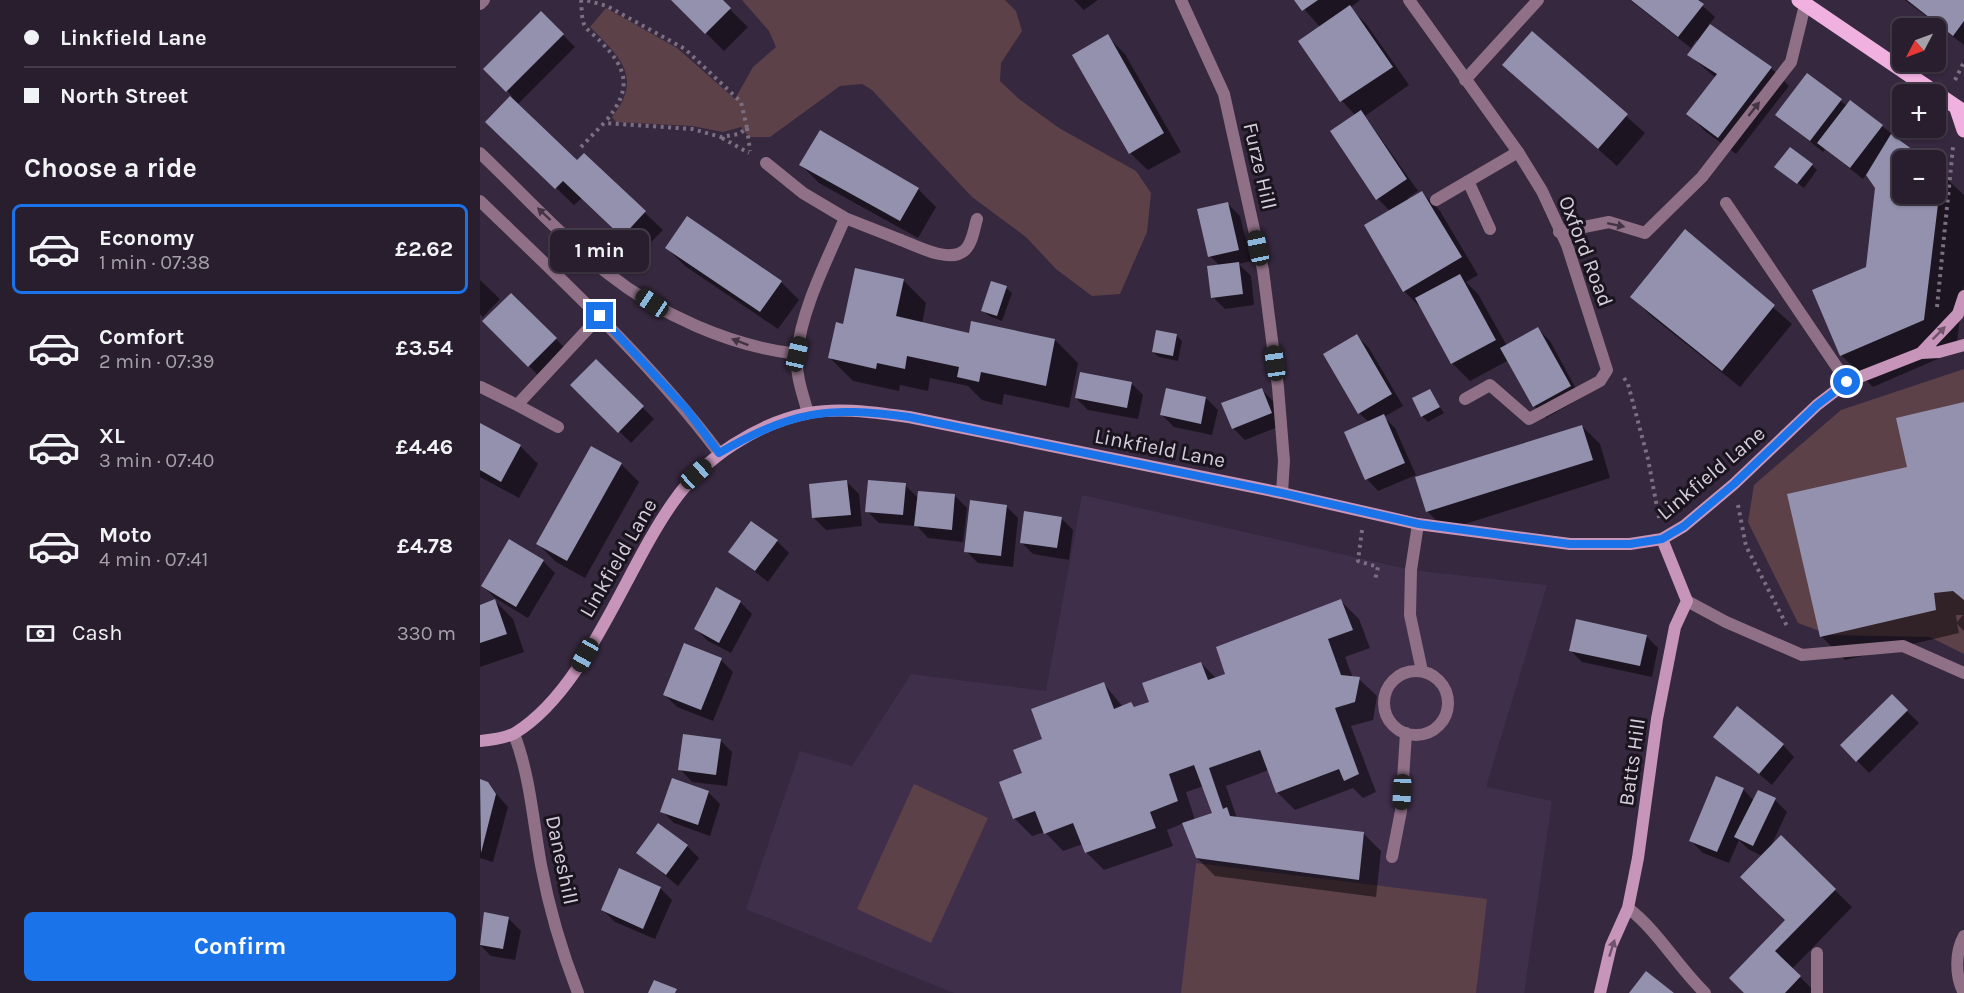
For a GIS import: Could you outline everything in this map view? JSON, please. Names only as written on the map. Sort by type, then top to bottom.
[{"type":"main road","points":[[1802,2],[1961,110],[1964,130]]},
{"type":"street","points":[[480,4],[484,0]]},
{"type":"street","name":"Furze Hill","points":[[1181,0],[1224,94],[1263,270],[1278,387],[1284,461],[1282,493]]},
{"type":"street","name":"Oxford Road","points":[[1409,0],[1518,152],[1542,191],[1567,245],[1606,370]]},
{"type":"street","points":[[1465,80],[1538,0]]},
{"type":"street","points":[[1559,232],[1609,222],[1645,232],[1702,177],[1791,62],[1802,2]]},
{"type":"street","points":[[1436,200],[1518,152]]},
{"type":"street","points":[[480,153],[607,273],[668,314],[761,350],[797,354]]},
{"type":"street","points":[[766,163],[803,193],[845,218],[934,252],[957,254],[966,249],[972,239],[977,219]]},
{"type":"street","points":[[1468,181],[1490,229]]},
{"type":"street","points":[[480,201],[600,316],[687,410],[719,453]]},
{"type":"street","points":[[1726,203],[1847,382]]},
{"type":"street","points":[[808,413],[798,373],[797,354],[816,286],[845,218]]},
{"type":"street","name":"Linkfield Lane","points":[[1921,353],[1958,314],[1964,296]]},
{"type":"street","points":[[517,405],[600,316]]},
{"type":"street","name":"Linkfield Lane","points":[[480,741],[514,734],[544,710],[574,675],[673,501],[696,474],[719,453],[775,424],[808,413],[856,410],[909,417],[1282,493],[1419,524],[1570,544],[1630,544],[1662,539],[1684,526],[1734,484],[1817,405],[1847,382],[1921,353],[1939,352],[1964,345]]},
{"type":"street","points":[[1465,399],[1490,386],[1529,420],[1600,381],[1606,370]]},
{"type":"street","points":[[481,387],[558,427]]},
{"type":"street","points":[[1419,524],[1411,570],[1410,615],[1422,671]]},
{"type":"street","points":[[1662,539],[1687,601],[1802,655],[1903,646],[1964,673]]},
{"type":"street","name":"Batts Hill","points":[[1600,993],[1611,946],[1628,908],[1638,858],[1660,708],[1676,627],[1687,601]]},
{"type":"street","points":[[1422,671],[1431,675],[1445,690],[1447,710],[1443,720],[1428,733],[1406,733],[1389,721],[1384,700],[1386,690],[1401,674],[1422,671]]},
{"type":"street","points":[[1392,857],[1401,812],[1406,733]]},
{"type":"street","name":"Daneshill","points":[[514,734],[525,772],[542,868],[564,957],[578,993]]},
{"type":"street","points":[[1628,908],[1645,921],[1685,974],[1705,993]]},
{"type":"street","points":[[1964,936],[1957,955],[1959,984],[1964,993]]},
{"type":"street","points":[[1817,953],[1817,993]]},
{"type":"path","points":[[581,147],[619,105],[624,91],[623,74],[615,56],[584,24],[583,0],[607,6],[685,50],[741,102],[750,153]]},
{"type":"path","points":[[1964,62],[1959,74],[1964,76]]},
{"type":"path","points":[[604,123],[692,129],[721,137],[766,163]]},
{"type":"path","points":[[721,137],[739,134],[747,128]]},
{"type":"path","points":[[1936,308],[1953,144]]},
{"type":"path","points":[[1606,370],[1625,378],[1628,384],[1648,459],[1662,539]]},
{"type":"path","points":[[1734,484],[1746,546],[1802,655]]},
{"type":"path","points":[[1365,513],[1358,561],[1378,567],[1375,580]]},
{"type":"shaded area","points":[[742,0],[1005,0],[1016,11],[1022,31],[1001,63],[1000,81],[1019,99],[1059,128],[1136,171],[1151,193],[1147,232],[1120,294],[1092,296],[1056,269],[1026,237],[972,197],[872,90],[862,84],[840,86],[770,137],[749,137],[741,127],[723,132],[692,126],[616,122],[612,117],[626,90],[627,79],[624,68],[610,48],[590,27],[606,8],[677,48],[735,99],[753,67],[776,47],[769,31]]},
{"type":"shaded area","points":[[1964,369],[1964,654],[1930,637],[1830,635],[1798,623],[1748,522],[1754,485],[1841,410]]},
{"type":"shaded area","points":[[1082,495],[1411,570],[1547,585],[1486,787],[1552,801],[1524,993],[954,993],[746,909],[800,751],[852,766],[911,674],[1046,691]]},
{"type":"shaded area","points":[[914,784],[988,818],[931,943],[857,909]]},
{"type":"shaded area","points":[[1196,863],[1487,899],[1476,993],[1181,993]]},
{"type":"building","points":[[671,0],[723,0],[731,8],[705,34]]},
{"type":"building","points":[[1294,0],[1318,0],[1302,11]]},
{"type":"building","points":[[1631,0],[1698,0],[1704,4],[1678,37]]},
{"type":"building","points":[[1907,0],[1964,0],[1964,21],[1953,36],[1946,31],[1946,18],[1930,18]]},
{"type":"building","points":[[1350,5],[1393,67],[1340,102],[1298,41]]},
{"type":"building","points":[[541,11],[564,34],[506,92],[483,69]]},
{"type":"building","points":[[1710,24],[1772,67],[1718,138],[1686,114],[1717,74],[1687,55]]},
{"type":"building","points":[[1532,31],[1628,114],[1598,149],[1502,65]]},
{"type":"building","points":[[1108,34],[1164,133],[1129,154],[1072,55]]},
{"type":"building","points":[[1807,73],[1842,99],[1810,141],[1775,115]]},
{"type":"building","points":[[510,96],[577,160],[584,153],[646,211],[622,237],[563,181],[555,189],[485,122]]},
{"type":"building","points":[[1850,100],[1883,125],[1850,168],[1817,143]]},
{"type":"building","points":[[1361,110],[1407,179],[1376,200],[1330,131]]},
{"type":"building","points":[[820,130],[919,188],[900,221],[799,165]]},
{"type":"building","points":[[1891,134],[1892,138],[1897,138],[1913,150],[1892,150],[1892,204],[1938,204],[1924,320],[1840,356],[1812,290],[1866,267],[1875,188],[1866,175]]},
{"type":"building","points":[[1790,147],[1813,164],[1797,184],[1774,167]]},
{"type":"building","points":[[1422,191],[1462,257],[1403,292],[1364,225]]},
{"type":"building","points":[[1228,202],[1239,250],[1208,257],[1197,209]]},
{"type":"building","points":[[687,216],[782,281],[760,312],[665,248]]},
{"type":"building","points":[[1685,229],[1775,305],[1722,371],[1630,297]]},
{"type":"building","points":[[1239,262],[1243,294],[1211,298],[1207,266]]},
{"type":"building","points":[[855,268],[904,279],[896,316],[969,333],[971,321],[1055,339],[1046,386],[981,372],[979,382],[957,377],[959,367],[907,356],[905,369],[877,363],[876,369],[828,358],[836,322],[843,324]]},
{"type":"building","points":[[1460,274],[1496,340],[1451,364],[1415,298]]},
{"type":"building","points":[[991,281],[1007,286],[997,316],[981,311]]},
{"type":"building","points":[[511,293],[557,338],[528,367],[482,321]]},
{"type":"building","points":[[1538,327],[1571,386],[1533,407],[1500,348]]},
{"type":"building","points":[[1156,330],[1177,334],[1173,356],[1152,352]]},
{"type":"building","points":[[1357,334],[1392,394],[1358,414],[1323,354]]},
{"type":"building","points":[[596,359],[644,406],[618,433],[570,385]]},
{"type":"building","points":[[1080,372],[1132,382],[1127,408],[1075,398]]},
{"type":"building","points":[[1166,388],[1206,397],[1201,424],[1160,415]]},
{"type":"building","points":[[1262,388],[1272,413],[1232,429],[1221,403]]},
{"type":"building","points":[[1430,389],[1440,407],[1421,417],[1412,398]]},
{"type":"building","points":[[1964,402],[1964,600],[1953,591],[1934,593],[1936,610],[1820,637],[1787,494],[1907,467],[1896,418]]},
{"type":"building","points":[[1384,414],[1405,463],[1365,480],[1344,432]]},
{"type":"building","points":[[480,423],[521,445],[501,482],[480,470]]},
{"type":"building","points":[[1582,425],[1593,460],[1426,512],[1415,477]]},
{"type":"building","points":[[591,446],[622,463],[567,561],[536,544]]},
{"type":"building","points":[[847,480],[851,515],[812,518],[809,484]]},
{"type":"building","points":[[868,480],[906,483],[903,515],[865,512]]},
{"type":"building","points":[[918,491],[955,494],[952,530],[914,526]]},
{"type":"building","points":[[970,500],[1007,505],[1001,556],[964,552]]},
{"type":"building","points":[[1024,511],[1062,517],[1057,548],[1020,543]]},
{"type":"building","points":[[751,521],[778,540],[755,571],[728,552]]},
{"type":"building","points":[[509,539],[544,560],[516,607],[481,586]]},
{"type":"building","points":[[716,587],[741,601],[719,643],[694,629]]},
{"type":"building","points":[[495,599],[507,634],[480,643],[480,605]]},
{"type":"building","points":[[1341,599],[1353,630],[1328,639],[1341,675],[1360,677],[1355,702],[1335,708],[1359,774],[1344,781],[1339,769],[1276,793],[1260,750],[1209,768],[1223,809],[1227,807],[1230,816],[1364,832],[1359,880],[1196,858],[1182,823],[1212,813],[1194,765],[1169,774],[1178,801],[1150,812],[1156,828],[1085,853],[1073,823],[1044,834],[1035,811],[1013,819],[999,782],[1022,773],[1013,750],[1042,739],[1031,709],[1104,682],[1114,709],[1131,702],[1134,707],[1149,702],[1142,683],[1201,662],[1208,680],[1225,674],[1216,647]]},
{"type":"building","points":[[1576,619],[1647,635],[1640,666],[1569,651]]},
{"type":"building","points":[[684,643],[722,658],[701,710],[663,695]]},
{"type":"building","points":[[1892,694],[1908,710],[1856,762],[1840,745]]},
{"type":"building","points":[[1737,706],[1784,744],[1759,774],[1713,737]]},
{"type":"building","points":[[683,734],[721,739],[716,775],[678,770]]},
{"type":"building","points":[[1716,776],[1744,788],[1717,852],[1689,841]]},
{"type":"building","points":[[672,778],[709,791],[698,825],[660,812]]},
{"type":"building","points":[[480,779],[488,782],[496,794],[481,853]]},
{"type":"building","points":[[1758,790],[1776,798],[1753,846],[1734,837]]},
{"type":"building","points":[[658,823],[688,845],[666,875],[636,853]]},
{"type":"building","points":[[1781,835],[1836,889],[1775,951],[1801,976],[1785,993],[1744,993],[1729,978],[1785,920],[1740,877]]},
{"type":"building","points":[[619,868],[661,887],[643,929],[601,910]]},
{"type":"building","points":[[484,912],[509,917],[503,949],[480,945]]},
{"type":"building","points":[[1646,971],[1674,993],[1629,993]]},
{"type":"building","points":[[654,980],[677,989],[675,993],[648,993]]},
{"type":"route","points":[[600,316],[687,410],[719,453],[775,424],[808,413],[856,410],[909,417],[1282,493],[1419,524],[1570,544],[1630,544],[1662,539],[1684,526],[1734,484],[1817,405],[1847,382]]}]
